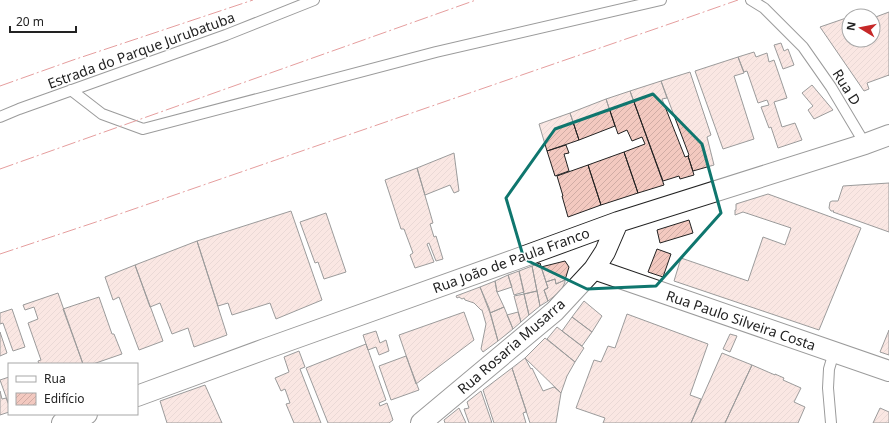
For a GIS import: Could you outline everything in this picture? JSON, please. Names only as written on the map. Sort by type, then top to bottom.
[{"type":"street","name":"Rua João de Paula Franco","points":[[138,396],[618,222],[865,144],[889,135]]},
{"type":"street","points":[[865,144],[889,149]]},
{"type":"street","name":"Rua Rosaria Musarra","points":[[421,423],[555,311],[594,269],[605,252],[618,222]]},
{"type":"street","name":"Rua Paulo Silveira Costa","points":[[594,269],[889,371]]},
{"type":"street","points":[[62,423],[84,415]]},
{"type":"lane","name":"Estrada do Parque Jurubatuba","points":[[0,117],[226,35],[314,0]]},
{"type":"lane","points":[[71,90],[102,114],[143,129],[436,52],[661,0]]},
{"type":"lane","name":"Rua D","points":[[751,0],[764,8],[803,47],[831,87],[865,144]]},
{"type":"lane","points":[[831,423],[828,388],[829,369],[834,352]]},
{"type":"highlighted area","points":[[653,94],[702,144],[721,213],[656,286],[587,289],[524,259],[506,198],[555,129]]},
{"type":"building","points":[[889,12],[889,75],[867,83],[869,89],[864,91],[820,27],[841,20],[841,48],[881,48],[881,15]]},
{"type":"building","points":[[781,43],[784,51],[788,49],[794,65],[783,69],[774,45]]},
{"type":"building","points":[[754,52],[756,57],[767,53],[769,62],[774,60],[787,98],[774,102],[782,127],[795,123],[802,140],[778,148],[771,127],[769,128],[761,107],[769,105],[767,100],[758,103],[747,71],[744,72],[738,57]]},
{"type":"building","points":[[738,57],[744,73],[734,76],[754,139],[723,149],[695,71]]},
{"type":"building","points":[[690,72],[711,135],[707,137],[714,165],[693,171],[688,156],[689,155],[661,81]]},
{"type":"building","points":[[661,81],[667,98],[662,99],[685,157],[688,156],[694,175],[680,179],[679,176],[663,181],[630,91]]},
{"type":"building","points":[[812,85],[833,110],[814,119],[808,110],[813,106],[802,93]]},
{"type":"building","points":[[630,91],[664,185],[638,193],[624,152],[645,144],[642,137],[632,141],[627,130],[618,134],[606,99]]},
{"type":"building","points":[[606,99],[615,126],[579,140],[570,113]]},
{"type":"building","points":[[570,113],[579,140],[547,151],[539,124]]},
{"type":"building","points":[[566,145],[569,153],[564,154],[569,171],[555,176],[547,151]]},
{"type":"building","points":[[624,152],[638,193],[601,205],[588,165]]},
{"type":"building","points":[[454,153],[459,191],[454,193],[450,185],[425,195],[417,168]]},
{"type":"building","points":[[588,165],[601,205],[568,217],[557,176]]},
{"type":"building","points":[[417,168],[433,223],[430,224],[434,237],[436,236],[443,259],[436,261],[429,243],[427,244],[434,262],[415,268],[410,255],[413,253],[404,229],[401,229],[385,180]]},
{"type":"building","points":[[889,183],[889,232],[833,212],[834,211],[831,211],[829,208],[830,202],[838,201],[843,186]]},
{"type":"building","points":[[768,194],[861,228],[819,330],[674,281],[681,258],[748,281],[763,237],[785,245],[791,228],[743,212],[735,215],[736,204]]},
{"type":"building","points":[[291,211],[322,300],[276,319],[270,303],[232,315],[228,303],[218,306],[197,241]]},
{"type":"building","points":[[326,213],[346,272],[324,279],[318,262],[315,263],[300,222]]},
{"type":"building","points":[[689,220],[693,233],[660,243],[657,230]]},
{"type":"building","points":[[197,241],[227,335],[194,347],[188,328],[172,334],[160,303],[150,307],[135,265]]},
{"type":"building","points":[[657,249],[671,254],[663,277],[648,272]]},
{"type":"building","points":[[565,261],[569,267],[565,280],[556,284],[555,279],[546,282],[541,267]]},
{"type":"building","points":[[540,263],[548,288],[544,290],[548,301],[540,306],[532,266]]},
{"type":"building","points":[[135,265],[163,341],[139,350],[119,297],[113,300],[105,277]]},
{"type":"building","points":[[532,266],[537,291],[524,294],[519,271]]},
{"type":"building","points":[[519,271],[524,292],[514,295],[508,275]]},
{"type":"building","points":[[508,275],[512,287],[497,292],[495,281]]},
{"type":"building","points":[[555,279],[556,284],[565,280],[565,282],[561,291],[548,301],[544,290],[548,288],[546,282]]},
{"type":"building","points":[[495,281],[497,292],[504,307],[490,313],[480,287]]},
{"type":"building","points":[[480,287],[489,308],[498,341],[483,352],[481,349],[486,324],[482,310],[474,303],[465,300],[464,298],[457,298],[456,296]]},
{"type":"building","points":[[537,291],[540,306],[529,315],[524,294]]},
{"type":"building","points":[[58,293],[83,363],[39,363],[38,361],[41,360],[28,323],[38,319],[34,307],[25,310],[23,305]]},
{"type":"building","points":[[524,294],[529,315],[521,322],[514,296]]},
{"type":"building","points":[[99,297],[112,334],[114,334],[122,354],[96,363],[83,363],[63,309]]},
{"type":"building","points":[[584,301],[602,316],[592,332],[572,317]]},
{"type":"building","points":[[504,307],[513,329],[498,341],[490,313]]},
{"type":"building","points":[[12,309],[25,347],[13,351],[3,323],[0,324],[0,313]]},
{"type":"building","points":[[464,312],[474,340],[416,384],[399,335]]},
{"type":"building","points":[[518,312],[521,322],[513,329],[507,315]]},
{"type":"building","points":[[627,314],[708,344],[690,395],[701,399],[691,423],[603,423],[605,418],[576,408],[594,360],[601,362],[608,346],[615,348]]},
{"type":"building","points":[[572,317],[592,332],[582,346],[562,331]]},
{"type":"building","points":[[557,327],[584,348],[575,362],[547,339]]},
{"type":"building","points":[[889,330],[889,355],[880,352]]},
{"type":"building","points":[[376,331],[380,343],[386,340],[389,351],[379,355],[376,347],[368,350],[363,335]]},
{"type":"building","points":[[0,332],[7,353],[0,356]]},
{"type":"building","points":[[730,334],[737,336],[730,352],[723,349]]},
{"type":"building","points":[[545,338],[575,362],[567,376],[561,393],[525,358]]},
{"type":"building","points":[[366,344],[386,400],[379,403],[380,406],[387,403],[393,420],[389,423],[328,423],[306,368]]},
{"type":"building","points":[[299,351],[305,367],[300,369],[321,423],[294,423],[286,404],[290,403],[285,389],[281,391],[275,378],[289,372],[284,357]]},
{"type":"building","points":[[722,353],[752,365],[725,423],[691,423]]},
{"type":"building","points":[[406,356],[419,390],[391,400],[379,366]]},
{"type":"building","points":[[525,358],[531,369],[532,368],[543,391],[554,387],[561,393],[556,423],[530,423],[512,368]]},
{"type":"building","points":[[752,365],[784,378],[783,380],[801,388],[794,402],[805,407],[798,423],[725,423]]},
{"type":"building","points":[[512,368],[526,410],[526,412],[523,413],[526,423],[494,423],[483,390]]},
{"type":"building","points":[[8,377],[8,402],[0,380]]},
{"type":"building","points":[[205,385],[222,423],[167,423],[160,401]]},
{"type":"building","points":[[0,391],[2,399],[6,398],[8,403],[8,412],[0,415]]},
{"type":"building","points":[[481,391],[492,423],[469,423],[464,409],[469,408],[467,402]]},
{"type":"building","points":[[459,408],[466,423],[445,423],[444,420]]},
{"type":"building","points":[[880,408],[889,412],[889,423],[873,423]]},
{"type":"power","points":[[0,86],[253,0]]},
{"type":"power","points":[[0,169],[476,0]]},
{"type":"power","points":[[0,254],[738,0]]}]
